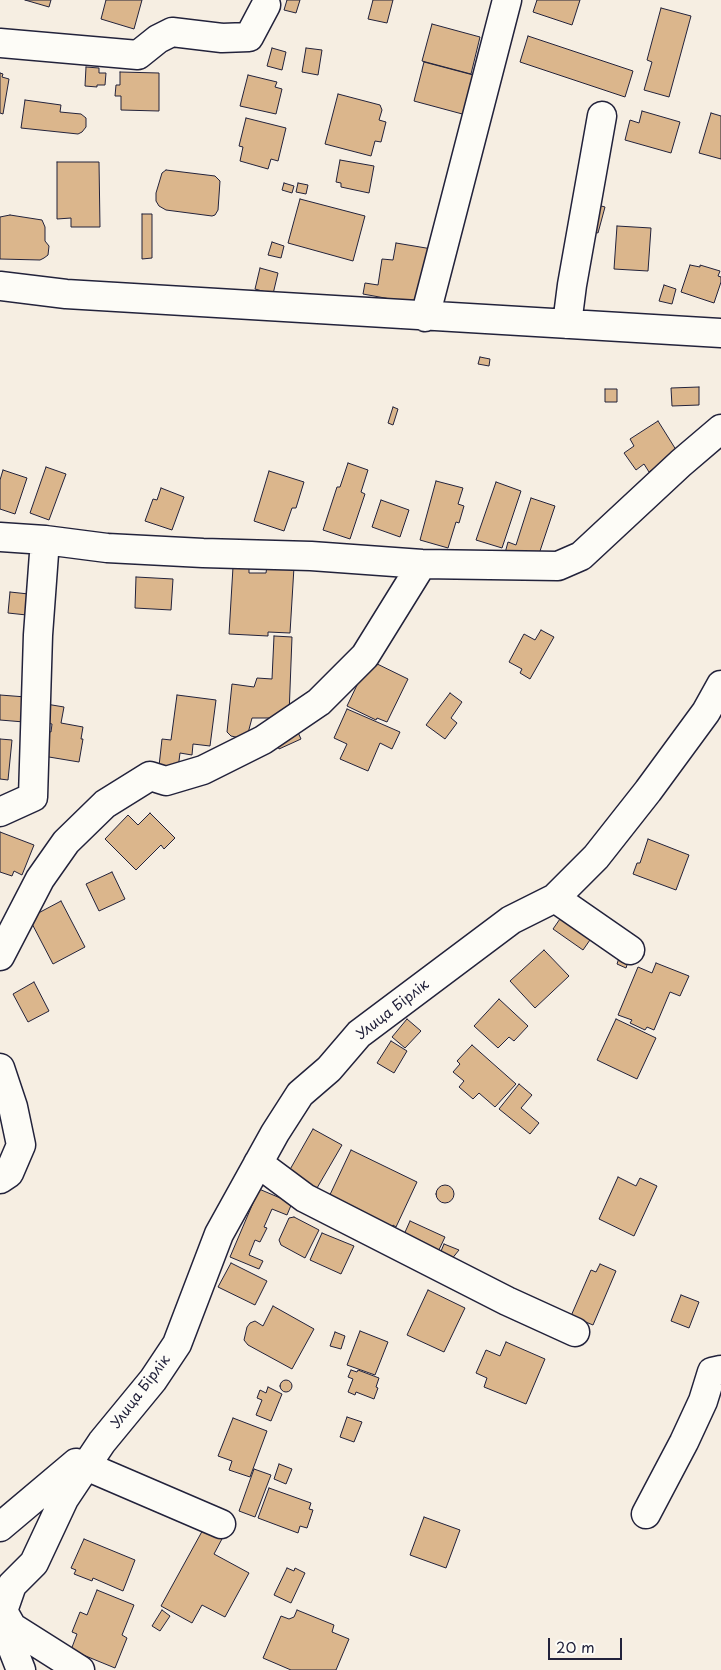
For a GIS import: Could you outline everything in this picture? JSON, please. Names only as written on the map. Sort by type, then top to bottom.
[{"type":"street","points":[[425,317],[507,0]]},
{"type":"street","points":[[0,43],[138,55],[158,39],[172,32],[222,38],[250,37],[266,4]]},
{"type":"street","points":[[567,324],[572,285],[602,116]]},
{"type":"street","points":[[0,286],[66,294],[425,317],[721,333]]},
{"type":"street","points":[[0,537],[45,540],[107,548],[203,553],[311,556],[422,564],[558,566],[580,556],[681,463],[721,429]]},
{"type":"street","points":[[0,812],[33,797],[38,635],[45,540]]},
{"type":"street","points":[[0,956],[40,879],[66,842],[105,804],[150,776],[166,781],[203,770],[263,740],[319,702],[365,656],[422,564]]},
{"type":"street","name":"Улица Бірлік","points":[[102,1442],[153,1380],[177,1344],[219,1234],[275,1133],[300,1094],[329,1069],[359,1034],[511,920],[555,898],[596,857],[706,712],[721,685]]},
{"type":"street","points":[[555,898],[630,950]]},
{"type":"street","points":[[0,1068],[13,1107],[20,1145],[9,1173],[0,1179]]},
{"type":"street","points":[[258,1163],[305,1198],[507,1301],[576,1332]]},
{"type":"street","points":[[646,1514],[684,1442],[703,1401],[712,1372],[721,1370]]},
{"type":"street","points":[[80,1670],[12,1627],[2,1611],[12,1585],[34,1563],[64,1499],[102,1442]]},
{"type":"street","points":[[0,1527],[102,1442]]},
{"type":"street","points":[[86,1466],[221,1524]]},
{"type":"street","points":[[9,1622],[10,1642],[21,1670]]},
{"type":"building","points":[[25,0],[51,0],[49,7]]},
{"type":"building","points":[[106,0],[142,0],[134,29],[101,19]]},
{"type":"building","points":[[287,0],[300,0],[296,13],[284,10]]},
{"type":"building","points":[[373,0],[393,0],[387,23],[368,19]]},
{"type":"building","points":[[537,0],[580,0],[572,25],[533,12]]},
{"type":"building","points":[[661,8],[691,16],[669,97],[644,90],[652,62],[647,60]]},
{"type":"building","points":[[432,24],[480,37],[471,74],[422,61]]},
{"type":"building","points":[[528,36],[633,71],[625,97],[520,62]]},
{"type":"building","points":[[272,48],[286,52],[282,70],[267,66]]},
{"type":"building","points":[[306,48],[322,50],[318,75],[302,72]]},
{"type":"building","points":[[424,62],[477,76],[466,115],[414,101]]},
{"type":"building","points":[[86,67],[99,68],[99,73],[106,73],[105,85],[97,85],[97,87],[85,86]]},
{"type":"building","points":[[120,72],[159,73],[159,111],[121,110],[121,96],[115,96],[116,85],[120,85]]},
{"type":"building","points":[[0,73],[3,74],[2,77],[9,79],[3,114],[0,113]]},
{"type":"building","points":[[248,75],[277,82],[275,87],[282,89],[276,114],[240,106]]},
{"type":"building","points":[[338,94],[380,105],[382,110],[379,120],[386,122],[381,142],[375,141],[371,156],[325,144]]},
{"type":"building","points":[[25,100],[61,105],[60,112],[81,114],[86,118],[86,127],[78,134],[21,128]]},
{"type":"building","points":[[642,111],[680,122],[671,153],[625,140],[630,120],[639,123]]},
{"type":"building","points":[[711,113],[721,116],[721,159],[699,153]]},
{"type":"building","points":[[246,118],[286,128],[278,161],[271,159],[268,169],[240,161],[243,147],[239,146]]},
{"type":"building","points":[[340,160],[374,166],[369,193],[341,187],[341,183],[336,182]]},
{"type":"building","points":[[57,162],[99,162],[100,227],[71,227],[71,218],[57,219]]},
{"type":"building","points":[[166,170],[215,176],[220,181],[218,210],[215,215],[166,210],[159,206],[156,201],[156,193],[162,173]]},
{"type":"building","points":[[284,183],[294,186],[292,193],[282,190]]},
{"type":"building","points":[[298,183],[308,185],[306,194],[296,192]]},
{"type":"building","points":[[300,199],[365,216],[353,261],[288,243]]},
{"type":"building","points":[[594,204],[605,207],[598,233],[587,230]]},
{"type":"building","points":[[142,214],[152,214],[152,258],[142,259]]},
{"type":"building","points":[[10,215],[42,220],[45,227],[45,241],[49,246],[48,255],[40,260],[0,259],[0,217]]},
{"type":"building","points":[[617,226],[651,228],[648,271],[614,269]]},
{"type":"building","points":[[272,242],[284,246],[281,258],[268,255]]},
{"type":"building","points":[[396,243],[432,249],[423,305],[363,294],[365,283],[378,285],[382,259],[393,260]]},
{"type":"building","points":[[690,265],[700,267],[700,265],[720,271],[718,276],[721,277],[721,282],[714,303],[681,292]]},
{"type":"building","points":[[260,268],[278,273],[273,294],[255,289]]},
{"type":"building","points":[[664,285],[676,289],[672,304],[659,301]]},
{"type":"building","points":[[480,357],[490,359],[489,366],[478,364]]},
{"type":"building","points":[[699,387],[699,405],[672,406],[671,388]]},
{"type":"building","points":[[605,389],[617,389],[617,402],[605,402]]},
{"type":"building","points":[[393,407],[398,409],[393,425],[388,423]]},
{"type":"building","points":[[658,421],[678,453],[649,472],[644,464],[636,470],[624,453],[634,446],[630,439]]},
{"type":"building","points":[[348,463],[368,470],[361,492],[365,494],[350,539],[323,530],[337,487],[340,487]]},
{"type":"building","points":[[46,467],[66,474],[49,520],[30,513]]},
{"type":"building","points":[[3,470],[27,478],[15,514],[0,509],[0,480]]},
{"type":"building","points":[[269,471],[304,482],[296,508],[292,508],[284,531],[254,521]]},
{"type":"building","points":[[436,481],[463,488],[458,504],[464,506],[459,523],[456,522],[448,548],[420,540]]},
{"type":"building","points":[[496,482],[521,491],[502,548],[476,540]]},
{"type":"building","points":[[161,488],[184,497],[172,530],[145,521],[153,499],[157,500]]},
{"type":"building","points":[[531,498],[555,506],[536,563],[505,553],[508,542],[516,545]]},
{"type":"building","points":[[381,500],[409,510],[400,537],[372,527]]},
{"type":"building","points":[[267,566],[294,567],[290,633],[268,632],[268,636],[229,634],[233,567],[249,567],[249,573],[266,573]]},
{"type":"building","points":[[136,577],[173,579],[171,610],[135,608]]},
{"type":"building","points":[[10,592],[38,595],[36,616],[8,613]]},
{"type":"building","points":[[541,630],[554,637],[530,679],[520,673],[522,669],[509,662],[524,634],[535,640]]},
{"type":"building","points":[[274,636],[292,637],[289,715],[285,718],[252,718],[247,737],[244,739],[231,736],[227,732],[232,684],[254,687],[257,678],[272,679]]},
{"type":"building","points":[[369,660],[408,679],[387,722],[377,718],[376,720],[347,706]]},
{"type":"building","points":[[450,693],[462,702],[451,718],[457,723],[445,739],[426,725]]},
{"type":"building","points":[[0,695],[26,697],[24,722],[0,720]]},
{"type":"building","points":[[177,695],[216,700],[210,746],[193,744],[192,755],[180,753],[178,769],[159,766],[162,739],[171,740]]},
{"type":"building","points":[[46,704],[64,707],[61,723],[83,727],[79,762],[43,756],[43,730],[51,732],[52,724],[43,722]]},
{"type":"building","points":[[347,709],[400,732],[392,749],[380,743],[368,771],[340,759],[347,744],[334,738]]},
{"type":"building","points":[[297,730],[301,739],[279,749],[275,740]]},
{"type":"building","points":[[0,739],[12,740],[8,780],[0,779]]},
{"type":"building","points":[[150,813],[175,838],[164,849],[161,845],[136,870],[105,839],[128,815],[138,825]]},
{"type":"building","points":[[0,832],[34,845],[22,875],[14,871],[12,876],[0,872]]},
{"type":"building","points":[[648,839],[689,855],[676,890],[633,874],[637,863],[640,863]]},
{"type":"building","points":[[112,872],[125,899],[99,911],[86,884]]},
{"type":"building","points":[[61,901],[85,947],[53,964],[29,918]]},
{"type":"building","points":[[562,916],[592,937],[583,950],[553,929]]},
{"type":"building","points":[[544,950],[569,976],[535,1008],[510,981]]},
{"type":"building","points":[[619,958],[628,962],[626,968],[617,964]]},
{"type":"building","points":[[656,963],[689,976],[680,996],[670,992],[654,1030],[647,1027],[645,1030],[630,1023],[632,1020],[618,1015],[638,967],[652,973]]},
{"type":"building","points":[[34,982],[49,1011],[28,1022],[13,994]]},
{"type":"building","points":[[499,999],[528,1026],[514,1041],[509,1037],[498,1048],[474,1026]]},
{"type":"building","points":[[407,1019],[421,1031],[405,1048],[392,1037]]},
{"type":"building","points":[[616,1019],[656,1038],[637,1079],[597,1060]]},
{"type":"building","points":[[391,1041],[407,1051],[394,1073],[377,1063]]},
{"type":"building","points":[[472,1045],[516,1084],[495,1107],[479,1093],[473,1099],[459,1087],[464,1081],[453,1072],[460,1064],[457,1061]]},
{"type":"building","points":[[519,1084],[532,1095],[521,1108],[539,1123],[530,1134],[499,1109]]},
{"type":"building","points":[[313,1129],[342,1145],[317,1188],[288,1173]]},
{"type":"building","points":[[351,1150],[417,1182],[396,1227],[393,1225],[390,1231],[327,1201]]},
{"type":"building","points":[[618,1177],[636,1186],[640,1178],[657,1186],[634,1236],[599,1219]]},
{"type":"building","points":[[445,1185],[451,1188],[454,1194],[451,1200],[445,1203],[439,1200],[436,1194],[439,1188]]},
{"type":"building","points":[[259,1189],[292,1203],[287,1215],[272,1209],[264,1227],[267,1228],[260,1242],[255,1240],[249,1255],[263,1261],[259,1269],[230,1257]]},
{"type":"building","points":[[294,1217],[319,1230],[305,1258],[281,1245],[279,1240],[289,1218]]},
{"type":"building","points":[[410,1221],[445,1237],[437,1254],[402,1239]]},
{"type":"building","points":[[322,1233],[354,1246],[341,1274],[310,1260]]},
{"type":"building","points":[[444,1244],[459,1250],[451,1260],[439,1256]]},
{"type":"building","points":[[231,1263],[267,1281],[255,1305],[218,1287]]},
{"type":"building","points":[[600,1264],[616,1271],[593,1325],[571,1316],[591,1270],[596,1272]]},
{"type":"building","points":[[428,1290],[465,1308],[444,1352],[407,1335]]},
{"type":"building","points":[[681,1295],[699,1302],[689,1328],[671,1321]]},
{"type":"building","points":[[273,1306],[314,1329],[292,1369],[248,1345],[244,1340],[250,1323],[255,1321],[263,1326]]},
{"type":"building","points":[[360,1331],[388,1342],[375,1375],[347,1365]]},
{"type":"building","points":[[335,1332],[345,1336],[341,1349],[330,1346]]},
{"type":"building","points":[[506,1342],[545,1359],[526,1404],[484,1387],[487,1378],[476,1373],[486,1350],[500,1356]]},
{"type":"building","points":[[351,1370],[357,1372],[358,1370],[379,1378],[374,1399],[356,1392],[355,1395],[348,1392],[353,1379],[348,1377]]},
{"type":"building","points":[[286,1380],[292,1386],[286,1392],[280,1386]]},
{"type":"building","points":[[268,1387],[282,1394],[271,1421],[256,1415],[262,1400],[257,1398],[260,1390],[266,1393]]},
{"type":"building","points":[[347,1417],[362,1422],[354,1442],[340,1437]]},
{"type":"building","points":[[233,1418],[267,1431],[250,1477],[229,1470],[232,1461],[218,1456]]},
{"type":"building","points":[[279,1464],[292,1469],[286,1484],[274,1479]]},
{"type":"building","points":[[254,1469],[271,1475],[255,1517],[239,1511]]},
{"type":"building","points":[[269,1488],[311,1503],[309,1509],[313,1510],[307,1528],[300,1526],[298,1533],[258,1518]]},
{"type":"building","points":[[424,1517],[460,1530],[446,1568],[410,1555]]},
{"type":"building","points":[[205,1526],[223,1537],[214,1554],[249,1573],[225,1617],[202,1605],[192,1623],[161,1606]]},
{"type":"building","points":[[84,1539],[135,1560],[123,1591],[93,1578],[92,1581],[74,1574],[76,1570],[71,1568]]},
{"type":"building","points":[[287,1568],[294,1571],[295,1568],[305,1573],[291,1603],[274,1595]]},
{"type":"building","points":[[97,1590],[134,1605],[122,1635],[127,1638],[115,1668],[71,1650],[77,1634],[72,1632],[80,1612],[87,1615]]},
{"type":"building","points":[[162,1610],[170,1616],[160,1631],[152,1626]]},
{"type":"building","points":[[297,1610],[334,1625],[332,1632],[349,1639],[336,1670],[291,1670],[263,1658],[281,1616],[289,1619],[294,1617]]}]
